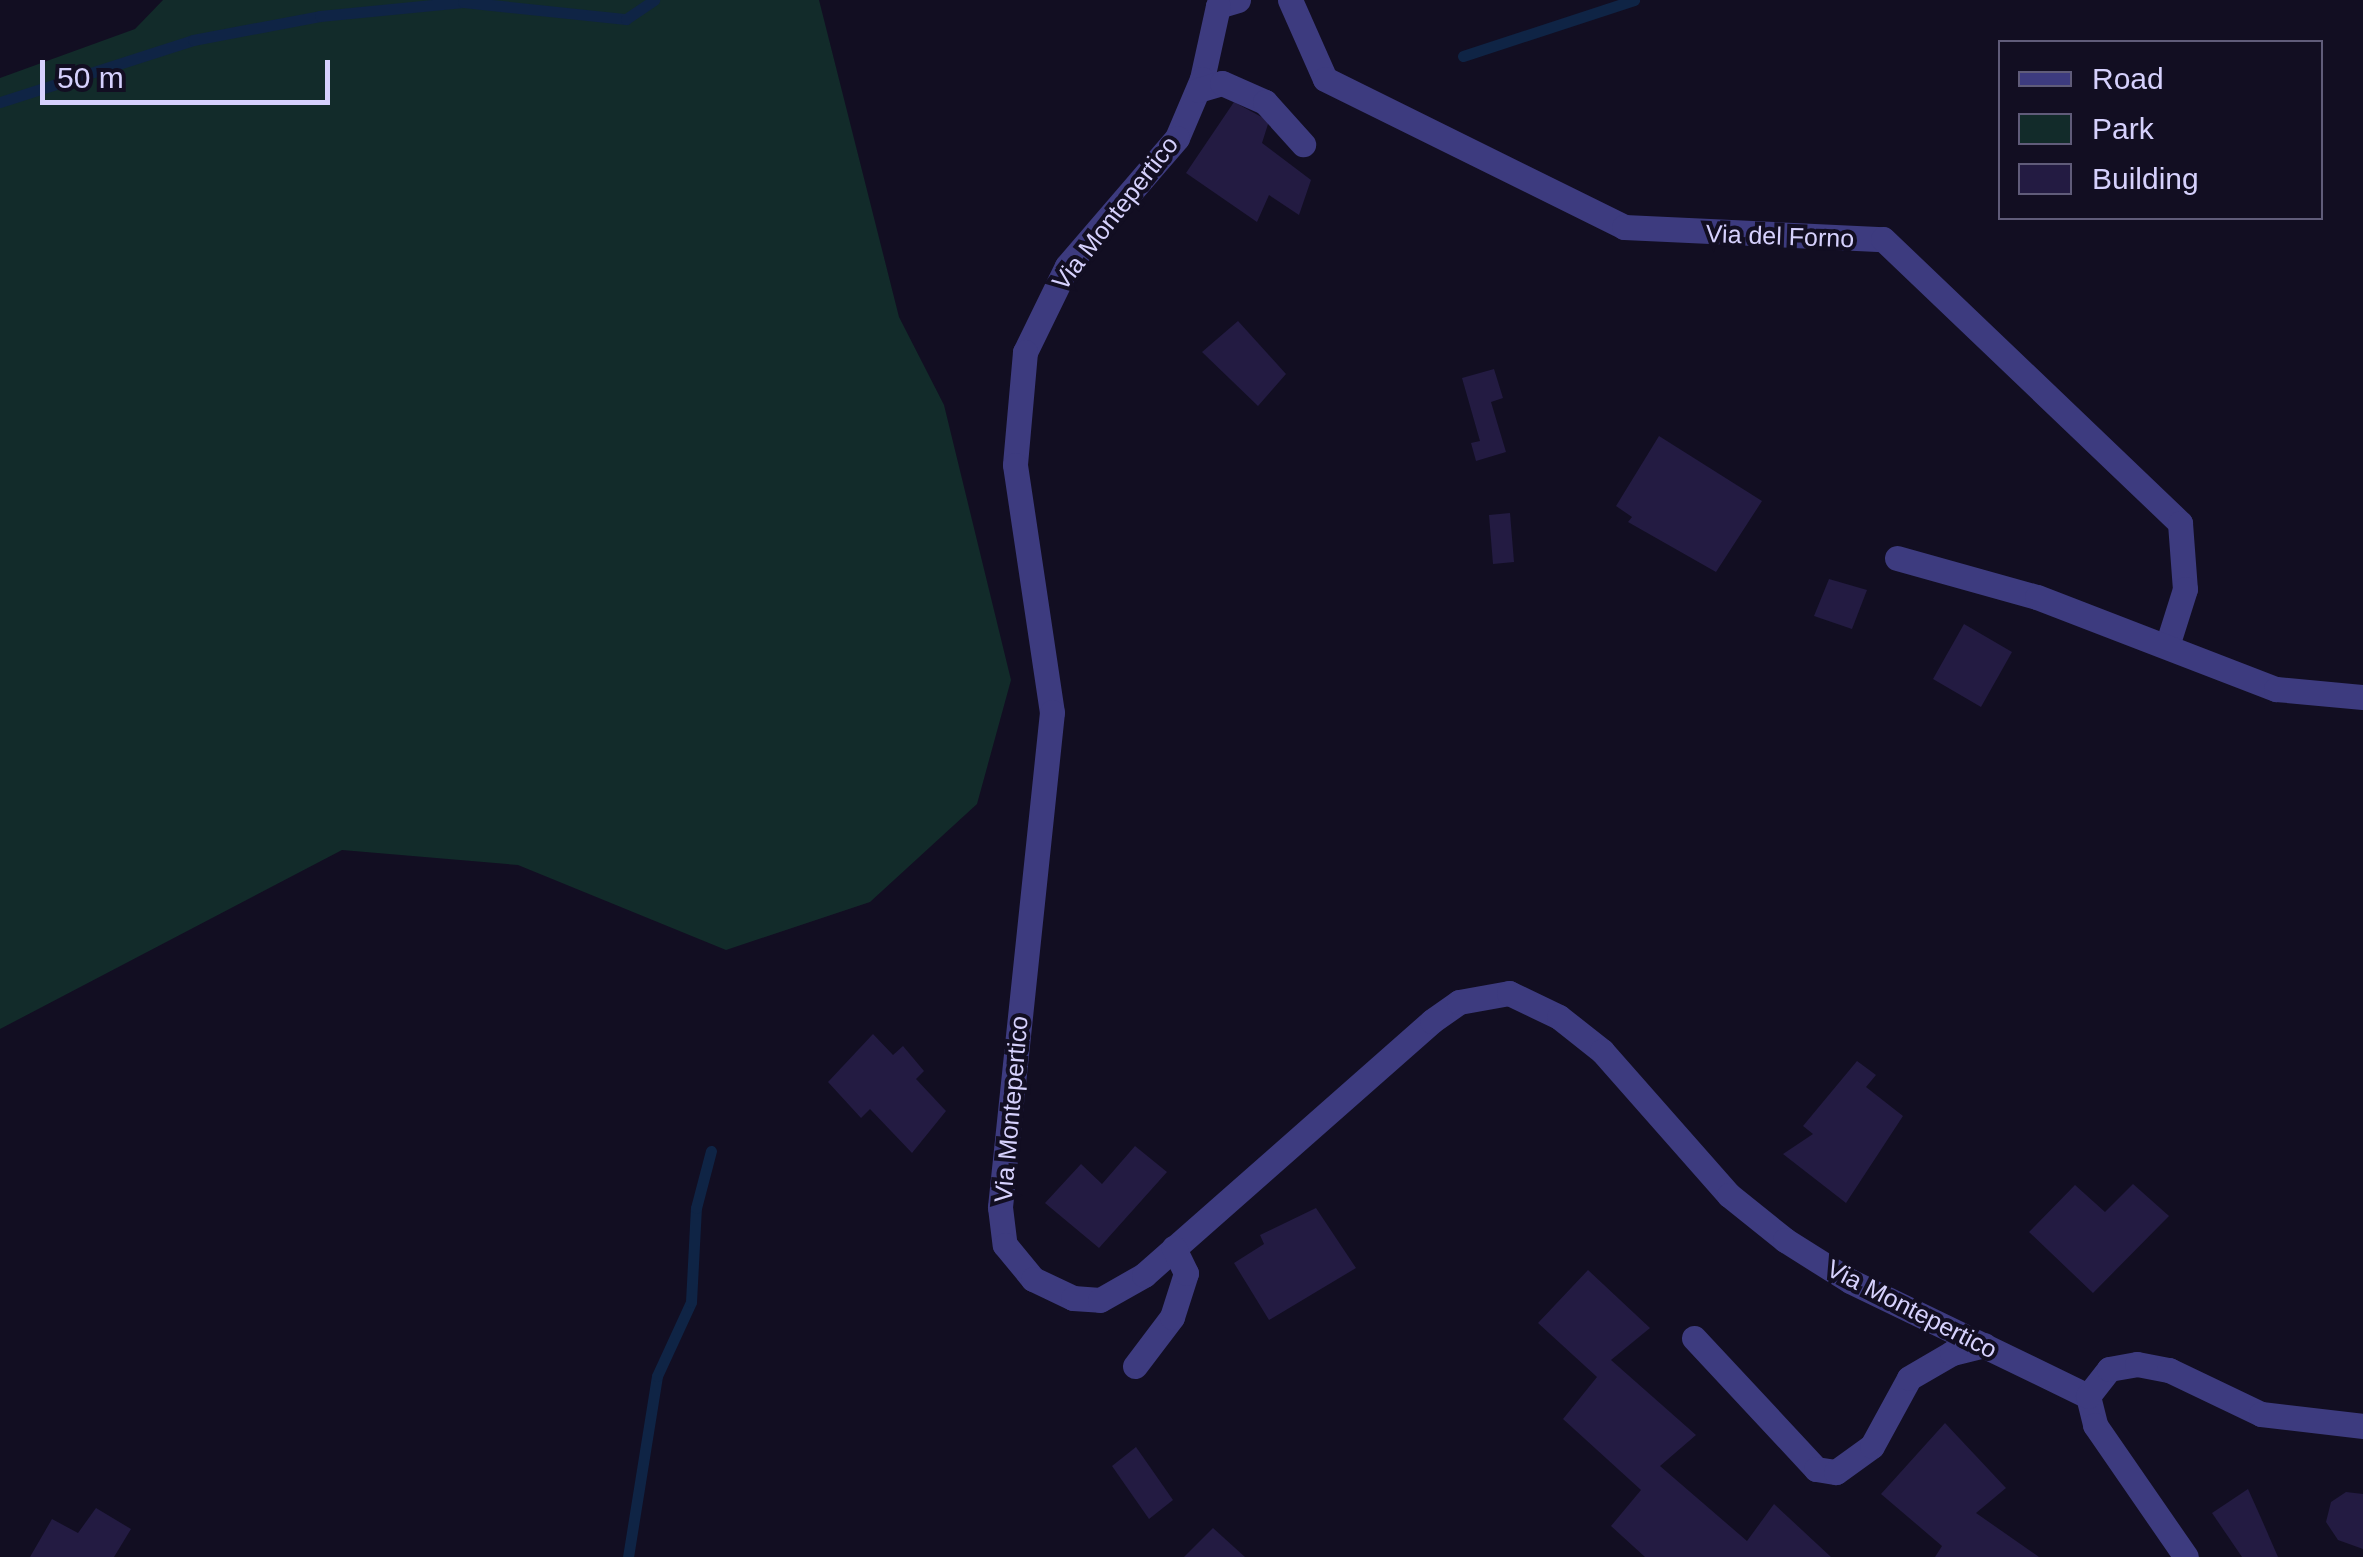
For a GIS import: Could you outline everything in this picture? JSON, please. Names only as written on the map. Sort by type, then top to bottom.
[{"type":"street","name":"Via Montepertico","points":[[1238,0],[1218,6],[1198,90],[1177,138],[1067,266],[1025,352],[1016,464],[1052,712],[1000,1206],[1005,1245],[1033,1279],[1073,1298],[1100,1300],[1174,1248],[1432,1021],[1459,1002],[1509,993],[1559,1016],[1602,1050],[1728,1195],[1786,1240],[1850,1282],[2088,1396]]},
{"type":"street","name":"Via del Forno","points":[[1290,0],[1325,79],[1624,227],[1883,239],[2180,523],[2185,589],[2168,644]]},
{"type":"street","points":[[1198,90],[1222,83],[1265,102],[1303,144]]},
{"type":"street","points":[[1898,558],[2168,644],[2276,689],[2363,697]]},
{"type":"street","points":[[1135,1366],[1172,1318],[1186,1273],[1174,1248]]},
{"type":"street","points":[[1694,1338],[1816,1470],[1836,1472],[1872,1446],[1909,1378],[1952,1353],[1984,1345]]},
{"type":"street","points":[[2186,1557],[2095,1425],[2088,1396],[2109,1370],[2137,1364],[2168,1370],[2261,1414],[2363,1426]]},
{"type":"green space","points":[[163,0],[819,0],[899,317],[944,405],[1011,680],[977,804],[870,902],[726,950],[518,865],[342,850],[0,1029],[0,78],[135,29]]},
{"type":"building","points":[[1234,102],[1269,121],[1262,143],[1311,180],[1299,215],[1269,195],[1257,222],[1186,173]]},
{"type":"building","points":[[1238,321],[1286,374],[1258,406],[1202,352]]},
{"type":"building","points":[[1494,369],[1503,398],[1491,402],[1506,452],[1476,461],[1471,443],[1480,441],[1462,378]]},
{"type":"building","points":[[1659,436],[1762,501],[1716,572],[1628,522],[1632,517],[1616,506]]},
{"type":"building","points":[[1510,513],[1514,562],[1493,564],[1489,515]]},
{"type":"building","points":[[1829,579],[1867,590],[1852,629],[1814,616]]},
{"type":"building","points":[[1964,624],[2012,652],[1981,707],[1933,679]]},
{"type":"building","points":[[873,1034],[893,1055],[903,1046],[924,1071],[916,1079],[946,1111],[912,1153],[870,1109],[861,1118],[828,1082]]},
{"type":"building","points":[[1857,1061],[1876,1075],[1866,1087],[1903,1116],[1846,1203],[1783,1154],[1813,1134],[1803,1126]]},
{"type":"building","points":[[1135,1146],[1167,1172],[1099,1248],[1045,1203],[1081,1164],[1102,1184]]},
{"type":"building","points":[[2133,1184],[2169,1216],[2093,1293],[2029,1232],[2075,1185],[2105,1212]]},
{"type":"building","points":[[1316,1208],[1356,1268],[1269,1320],[1234,1263],[1264,1244],[1260,1235]]},
{"type":"building","points":[[1588,1270],[1650,1328],[1611,1360],[1696,1435],[1660,1466],[1747,1541],[1774,1504],[1831,1557],[1645,1557],[1611,1526],[1641,1490],[1563,1419],[1597,1377],[1538,1323]]},
{"type":"building","points":[[1945,1423],[2006,1488],[1976,1513],[2039,1557],[1935,1557],[1942,1546],[1881,1494]]},
{"type":"building","points":[[1136,1447],[1173,1500],[1149,1519],[1112,1466]]},
{"type":"building","points":[[2248,1489],[2278,1557],[2242,1557],[2212,1513]]},
{"type":"building","points":[[2346,1492],[2363,1494],[2363,1549],[2338,1540],[2326,1522],[2331,1502]]},
{"type":"building","points":[[96,1508],[131,1529],[114,1557],[30,1557],[52,1519],[78,1533]]},
{"type":"building","points":[[1213,1528],[1245,1557],[1184,1557]]},
{"type":"waterway","points":[[0,102],[193,40],[320,16],[463,2],[626,19],[654,0]]},
{"type":"waterway","points":[[1463,56],[1634,0]]},
{"type":"waterway","points":[[628,1557],[657,1376],[691,1302],[696,1208],[711,1151]]}]
